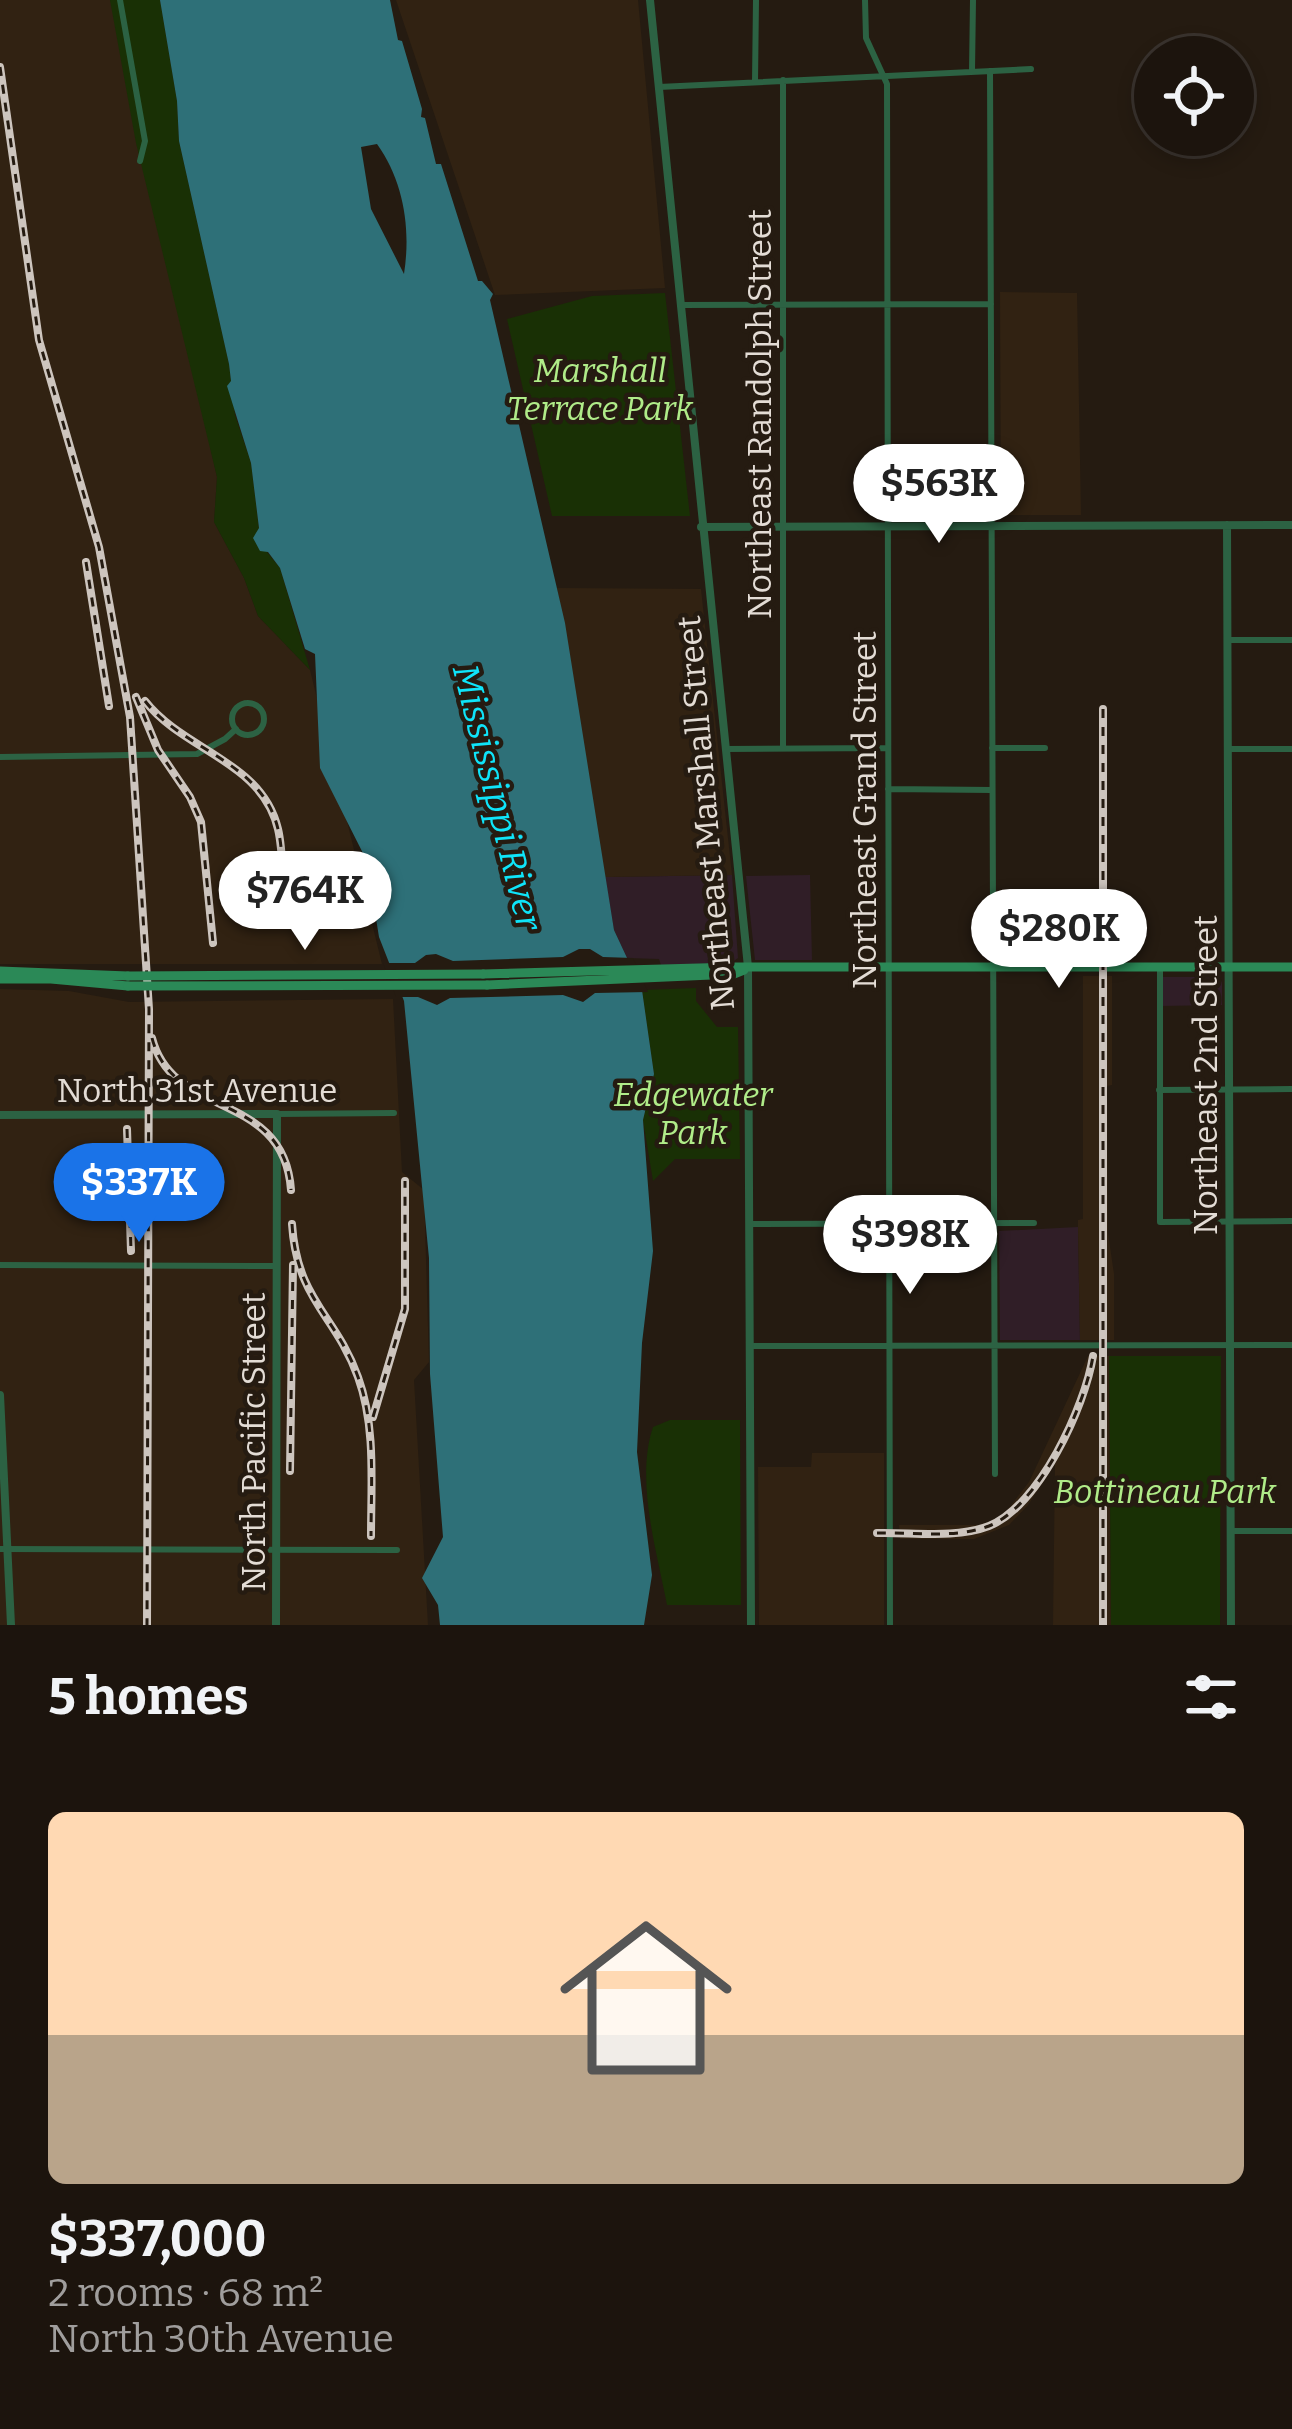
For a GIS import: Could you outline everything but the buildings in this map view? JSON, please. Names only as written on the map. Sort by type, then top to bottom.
[{"type":"main road","points":[[0,975],[128,981],[485,979],[748,967],[1292,967]]},
{"type":"street","points":[[120,0],[145,141],[140,160]]},
{"type":"street","name":"Northeast Marshall Street","points":[[650,0],[748,967],[751,1625]]},
{"type":"street","points":[[755,82],[756,0]]},
{"type":"street","name":"Northeast Grand Street","points":[[865,0],[866,38],[886,84],[890,1625]]},
{"type":"street","points":[[972,71],[973,0]]},
{"type":"street","points":[[658,87],[1031,69]]},
{"type":"street","points":[[990,70],[995,1474]]},
{"type":"street","name":"Northeast Randolph Street","points":[[782,80],[783,748]]},
{"type":"street","points":[[680,305],[991,304]]},
{"type":"street","name":"Northeast 2nd Street","points":[[1227,525],[1231,1625]]},
{"type":"street","points":[[701,527],[1292,525]]},
{"type":"street","points":[[1228,640],[1292,640]]},
{"type":"street","points":[[254,704],[261,711],[259,730],[244,734],[236,729],[232,719],[239,706],[254,704]]},
{"type":"street","points":[[0,758],[197,754],[236,729]]},
{"type":"street","points":[[726,749],[887,748]]},
{"type":"street","points":[[992,748],[1045,748]]},
{"type":"street","points":[[1229,748],[1292,749]]},
{"type":"street","points":[[888,789],[992,790]]},
{"type":"street","points":[[1160,969],[1160,1222],[1292,1221]]},
{"type":"street","points":[[1159,1090],[1292,1089]]},
{"type":"street","name":"North 31st Avenue","points":[[0,1115],[394,1113]]},
{"type":"street","name":"North Pacific Street","points":[[276,1625],[277,1114]]},
{"type":"street","points":[[751,1223],[1034,1223]]},
{"type":"street","points":[[0,1265],[277,1266]]},
{"type":"street","points":[[749,1346],[1292,1345]]},
{"type":"street","points":[[0,1395],[11,1625]]},
{"type":"street","points":[[1232,1531],[1292,1531]]},
{"type":"street","points":[[5,1549],[397,1550]]},
{"type":"shaded area","points":[[0,0],[110,0],[112,5],[217,477],[214,522],[258,616],[310,670],[382,964],[0,964]]},
{"type":"shaded area","points":[[396,0],[638,0],[665,288],[495,295]]},
{"type":"shaded area","points":[[1000,292],[1077,293],[1081,515],[1001,515]]},
{"type":"shaded area","points":[[557,588],[701,589],[732,875],[605,877]]},
{"type":"shaded area","points":[[732,875],[738,958],[731,963],[661,965],[659,959],[627,958],[614,930],[605,877]]},
{"type":"shaded area","points":[[810,875],[812,960],[755,960],[746,876]]},
{"type":"shaded area","points":[[1083,976],[1112,976],[1112,1085],[1107,1086],[1114,1340],[1080,1340]]},
{"type":"shaded area","points":[[1160,977],[1217,977],[1222,982],[1222,1005],[1159,1006]]},
{"type":"shaded area","points":[[0,989],[69,991],[129,1002],[393,999],[402,1172],[424,1190],[429,1362],[414,1380],[428,1625],[0,1625]]},
{"type":"shaded area","points":[[1078,1227],[1080,1340],[1000,1340],[999,1231]]},
{"type":"shaded area","points":[[1088,1356],[1109,1356],[1111,1625],[1053,1625],[1055,1464],[1009,1525],[974,1539],[900,1539],[899,1525],[979,1525],[1002,1517],[1029,1482]]},
{"type":"shaded area","points":[[812,1453],[884,1453],[884,1625],[759,1625],[758,1467],[811,1467]]},
{"type":"green space","points":[[110,0],[160,0],[179,141],[229,364],[235,415],[251,463],[259,529],[267,552],[280,568],[310,670],[258,616],[214,522],[217,477],[136,143]]},
{"type":"green space","name":"Marshall Terrace Park","points":[[665,293],[690,516],[552,516],[507,319],[592,296]]},
{"type":"green space","name":"Edgewater Park","points":[[696,988],[696,1001],[717,1027],[738,1027],[740,1159],[675,1159],[653,1181],[643,1120],[654,1074],[642,990]]},
{"type":"green space","name":"Bottineau Park","points":[[1109,1356],[1221,1356],[1220,1625],[1111,1625]]},
{"type":"green space","points":[[670,1420],[740,1420],[741,1605],[667,1605],[646,1470],[653,1427]]},
{"type":"water","name":"Mississippi River","points":[[160,0],[390,0],[436,164],[441,164],[478,281],[493,294],[490,300],[565,623],[614,930],[642,990],[654,1074],[643,1120],[653,1251],[642,1343],[637,1452],[652,1575],[644,1625],[440,1625],[438,1605],[422,1578],[443,1537],[430,1374],[429,1258],[404,1001],[379,937],[371,888],[377,881],[320,768],[315,654],[305,649],[280,568],[253,538],[259,528],[251,463],[227,386],[229,364],[179,141]],"holes":[[[377,144],[403,206],[404,274],[371,209],[361,147]]]},
{"type":"pier","points":[[579,949],[603,957],[633,958],[648,992],[595,993],[583,1002],[563,995],[450,998],[437,1005],[418,997],[396,997],[383,963],[415,963],[436,954],[453,961],[563,957]]},
{"type":"railway","points":[[0,67],[39,340],[99,547],[130,717],[149,1009],[147,1625]]},
{"type":"railway","points":[[86,562],[109,706]]},
{"type":"railway","points":[[136,697],[158,750],[201,822],[213,943]]},
{"type":"railway","points":[[145,701],[180,733],[256,787],[278,829],[284,895]]},
{"type":"railway","points":[[1103,709],[1103,1625]]},
{"type":"railway","points":[[152,1038],[164,1064],[182,1082],[269,1136],[284,1158],[291,1190]]},
{"type":"railway","points":[[127,1129],[131,1251]]},
{"type":"railway","points":[[373,1417],[405,1309],[405,1181]]},
{"type":"railway","points":[[292,1224],[301,1272],[349,1356],[364,1396],[371,1455],[371,1536]]},
{"type":"railway","points":[[290,1471],[293,1265]]},
{"type":"railway","points":[[877,1533],[962,1532],[989,1526],[1007,1515],[1057,1453],[1093,1356]]}]
